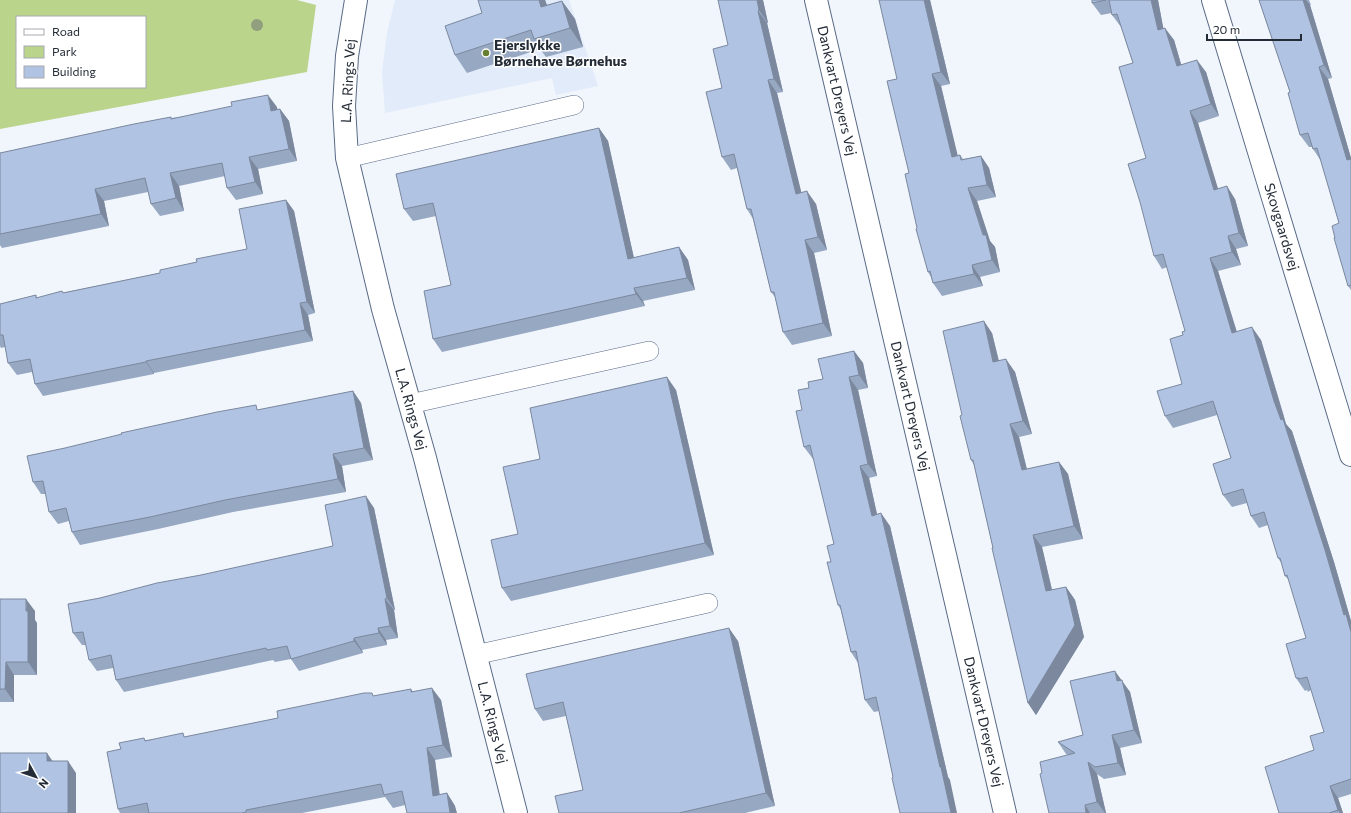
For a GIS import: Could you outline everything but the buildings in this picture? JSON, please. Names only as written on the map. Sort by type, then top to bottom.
[{"type":"street","name":"L.A. Rings Vej","points":[[356,0],[347,56],[344,106],[347,158],[383,309],[425,458],[516,813]]},
{"type":"street","name":"Dankvart Dreyers Vej","points":[[816,0],[1005,813]]},
{"type":"street","name":"Skovgaardsvej","points":[[1213,0],[1351,454]]},
{"type":"lane","points":[[347,158],[574,105]]},
{"type":"lane","points":[[410,404],[649,351]]},
{"type":"lane","points":[[475,655],[708,602]]},
{"type":"shaded area","name":"Ejerslykke Børnehave Børnehus","points":[[395,0],[569,0],[598,86],[556,95],[552,78],[385,113],[382,73],[387,33]]},
{"type":"green space","points":[[0,0],[297,0],[316,5],[307,72],[0,129]]},
{"type":"place","name":"Ejerslykke Børnehave Børnehus","points":[[486,53]]}]
